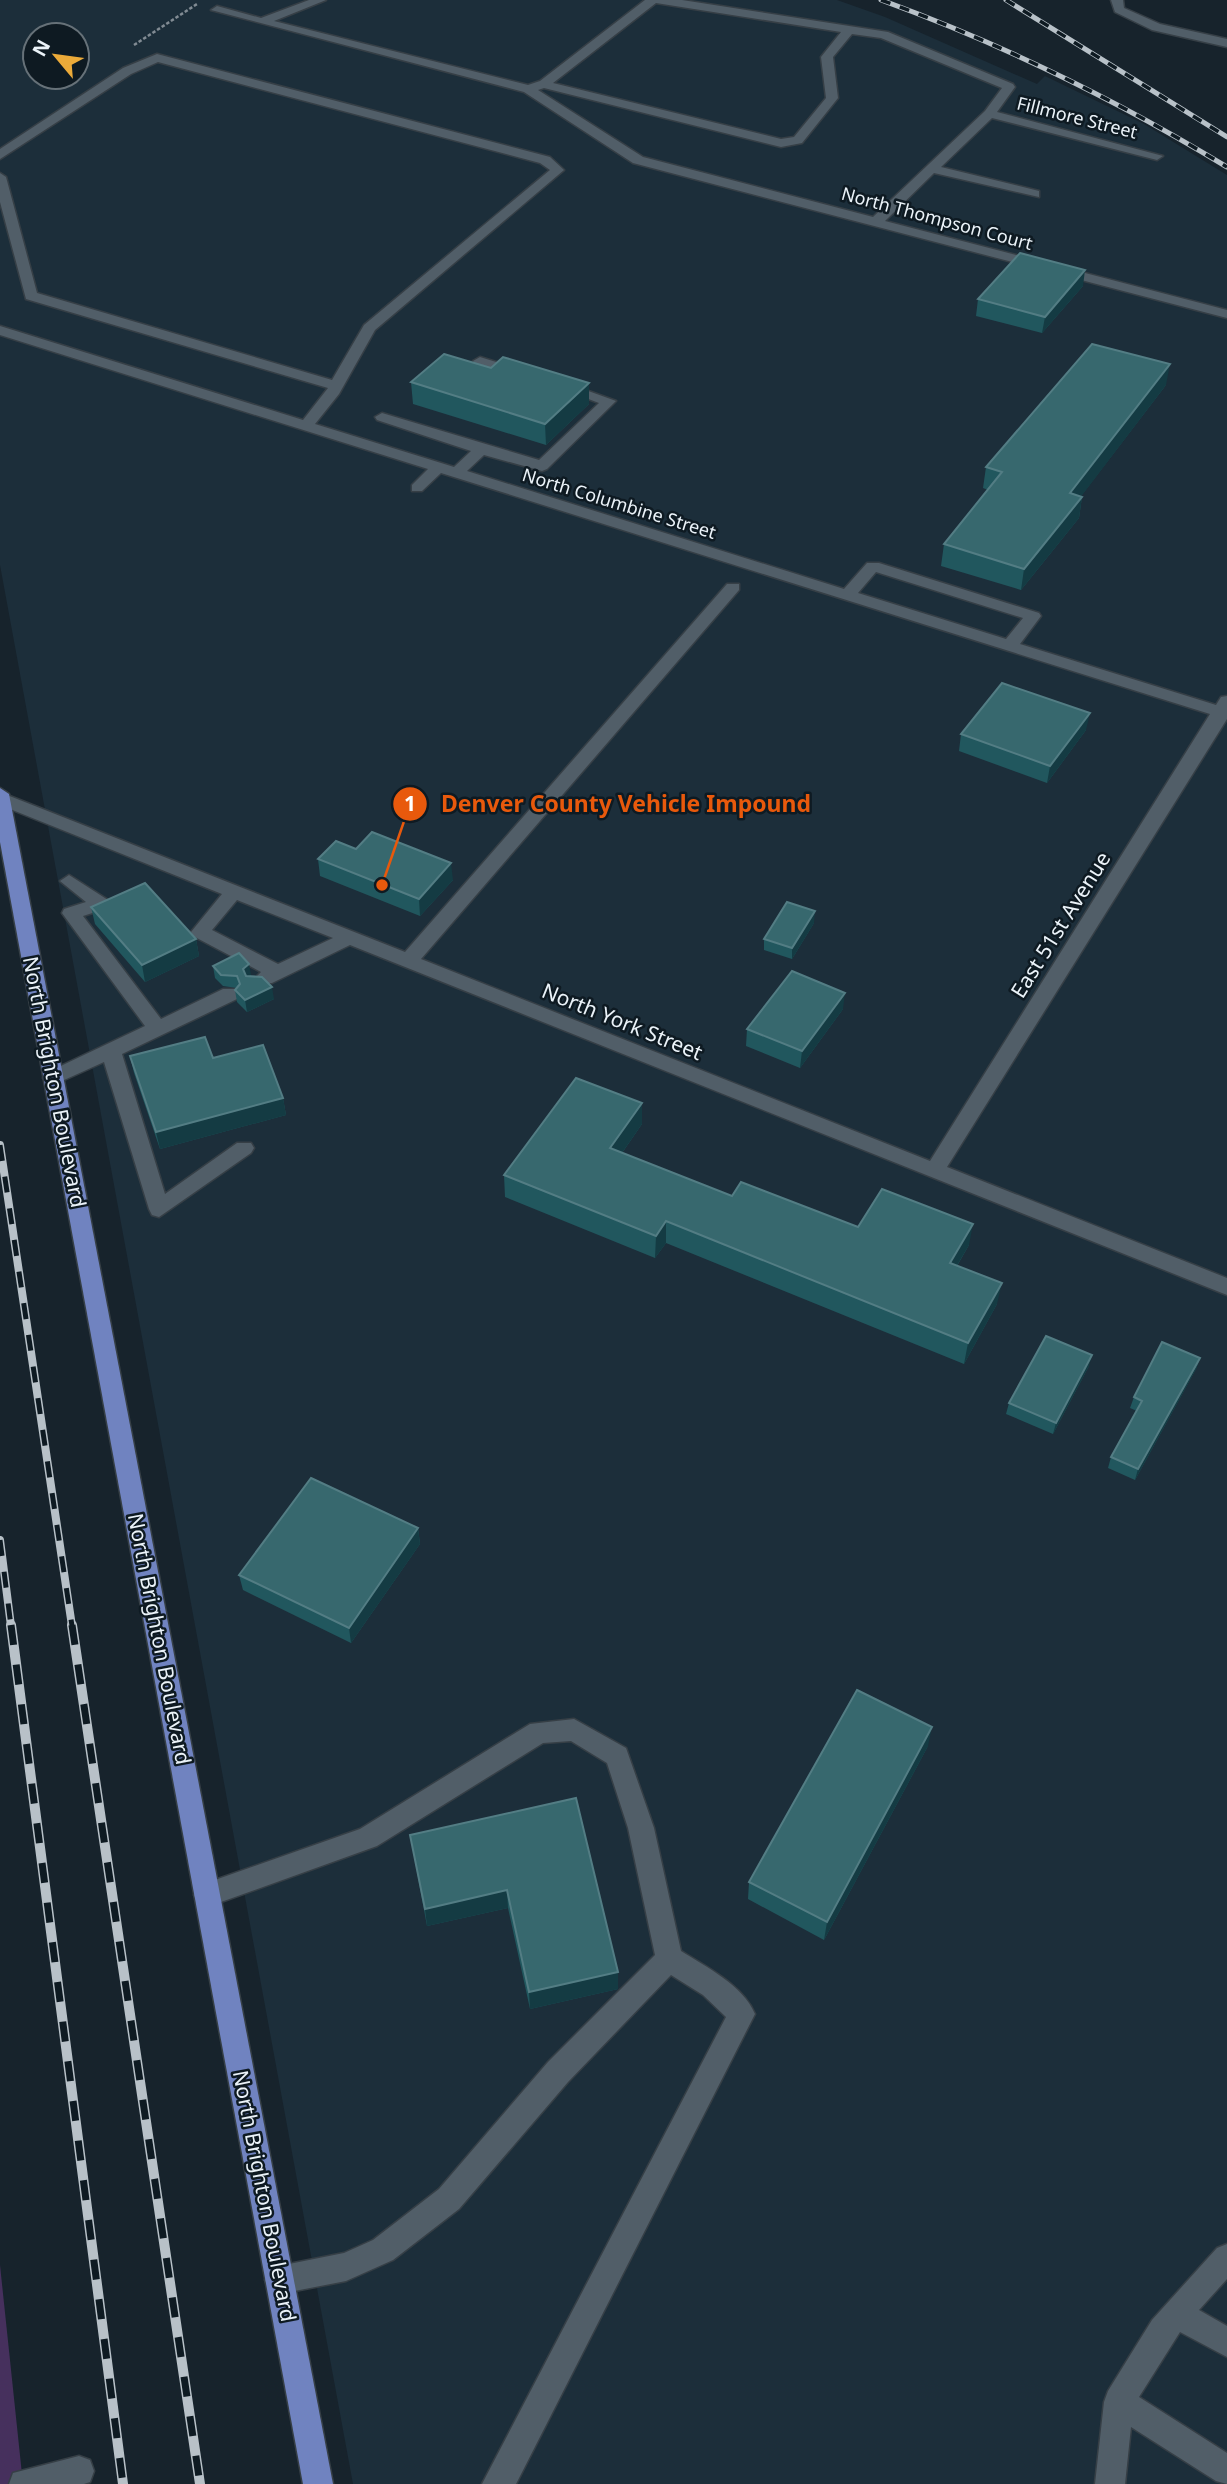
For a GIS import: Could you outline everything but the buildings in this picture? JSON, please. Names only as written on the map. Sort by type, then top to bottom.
[{"type":"main road","name":"North Brighton Boulevard","points":[[0,794],[318,2484]]},
{"type":"street","points":[[262,21],[320,0]]},
{"type":"street","points":[[217,10],[528,89],[544,84],[652,0]]},
{"type":"street","points":[[660,0],[884,35],[1009,87],[989,114],[876,222]]},
{"type":"street","points":[[1118,5],[1156,27],[1227,43]]},
{"type":"street","points":[[544,84],[781,143],[798,140],[832,98],[827,57],[849,30]]},
{"type":"street","points":[[0,155],[127,71],[157,58],[545,160],[558,170],[369,328],[336,386],[306,426]]},
{"type":"street","name":"North Thompson Court","points":[[528,89],[638,160],[1227,314]]},
{"type":"street","name":"Fillmore Street","points":[[989,114],[1157,156]]},
{"type":"street","points":[[932,169],[1034,194]]},
{"type":"street","points":[[0,177],[31,296],[336,386]]},
{"type":"street","name":"North Columbine Street","points":[[0,330],[848,594],[1009,647],[1225,709]]},
{"type":"street","points":[[382,417],[541,466],[609,401],[480,362]]},
{"type":"street","points":[[457,473],[481,449]]},
{"type":"street","points":[[417,488],[439,467]]},
{"type":"street","points":[[848,594],[873,566],[1033,616],[1009,647]]},
{"type":"street","points":[[408,961],[733,587]]},
{"type":"street","name":"East 51st Avenue","points":[[934,1172],[1225,709]]},
{"type":"street","name":"North York Street","points":[[1,799],[1227,1287]]},
{"type":"street","points":[[69,881],[101,904],[71,913],[158,1029]]},
{"type":"street","points":[[234,891],[200,932],[278,972]]},
{"type":"street","points":[[257,981],[349,938]]},
{"type":"street","points":[[53,1078],[230,994]]},
{"type":"street","points":[[111,1051],[159,1209],[244,1148]]},
{"type":"street","points":[[207,1895],[368,1838],[539,1731],[573,1730],[617,1756],[641,1828],[669,1959],[712,1986],[742,2014],[504,2482]]},
{"type":"street","points":[[279,2280],[346,2267],[383,2250],[449,2199],[558,2072],[669,1959]]},
{"type":"street","points":[[1110,2484],[1119,2402],[1162,2330],[1227,2258]]},
{"type":"street","points":[[1176,2313],[1227,2342]]},
{"type":"street","points":[[1119,2402],[1227,2470]]},
{"type":"street","points":[[24,2484],[79,2471]]},
{"type":"shaded area","points":[[0,0],[837,0],[885,17],[1037,84],[1045,76],[1144,124],[1227,175],[1227,2484],[353,2484],[0,565]]},
{"type":"shaded area","points":[[0,2265],[23,2484],[0,2484]]},
{"type":"railway","points":[[881,0],[971,35],[1058,75],[1144,119],[1227,167]]},
{"type":"railway","points":[[1006,0],[1227,137]]},
{"type":"railway","points":[[0,1145],[72,1626]]},
{"type":"railway","points":[[0,1540],[11,1626]]},
{"type":"railway","points":[[11,1625],[123,2484]]},
{"type":"railway","points":[[72,1625],[200,2484]]},
{"type":"place","name":"Denver County Vehicle Impound","points":[[382,885]]}]
